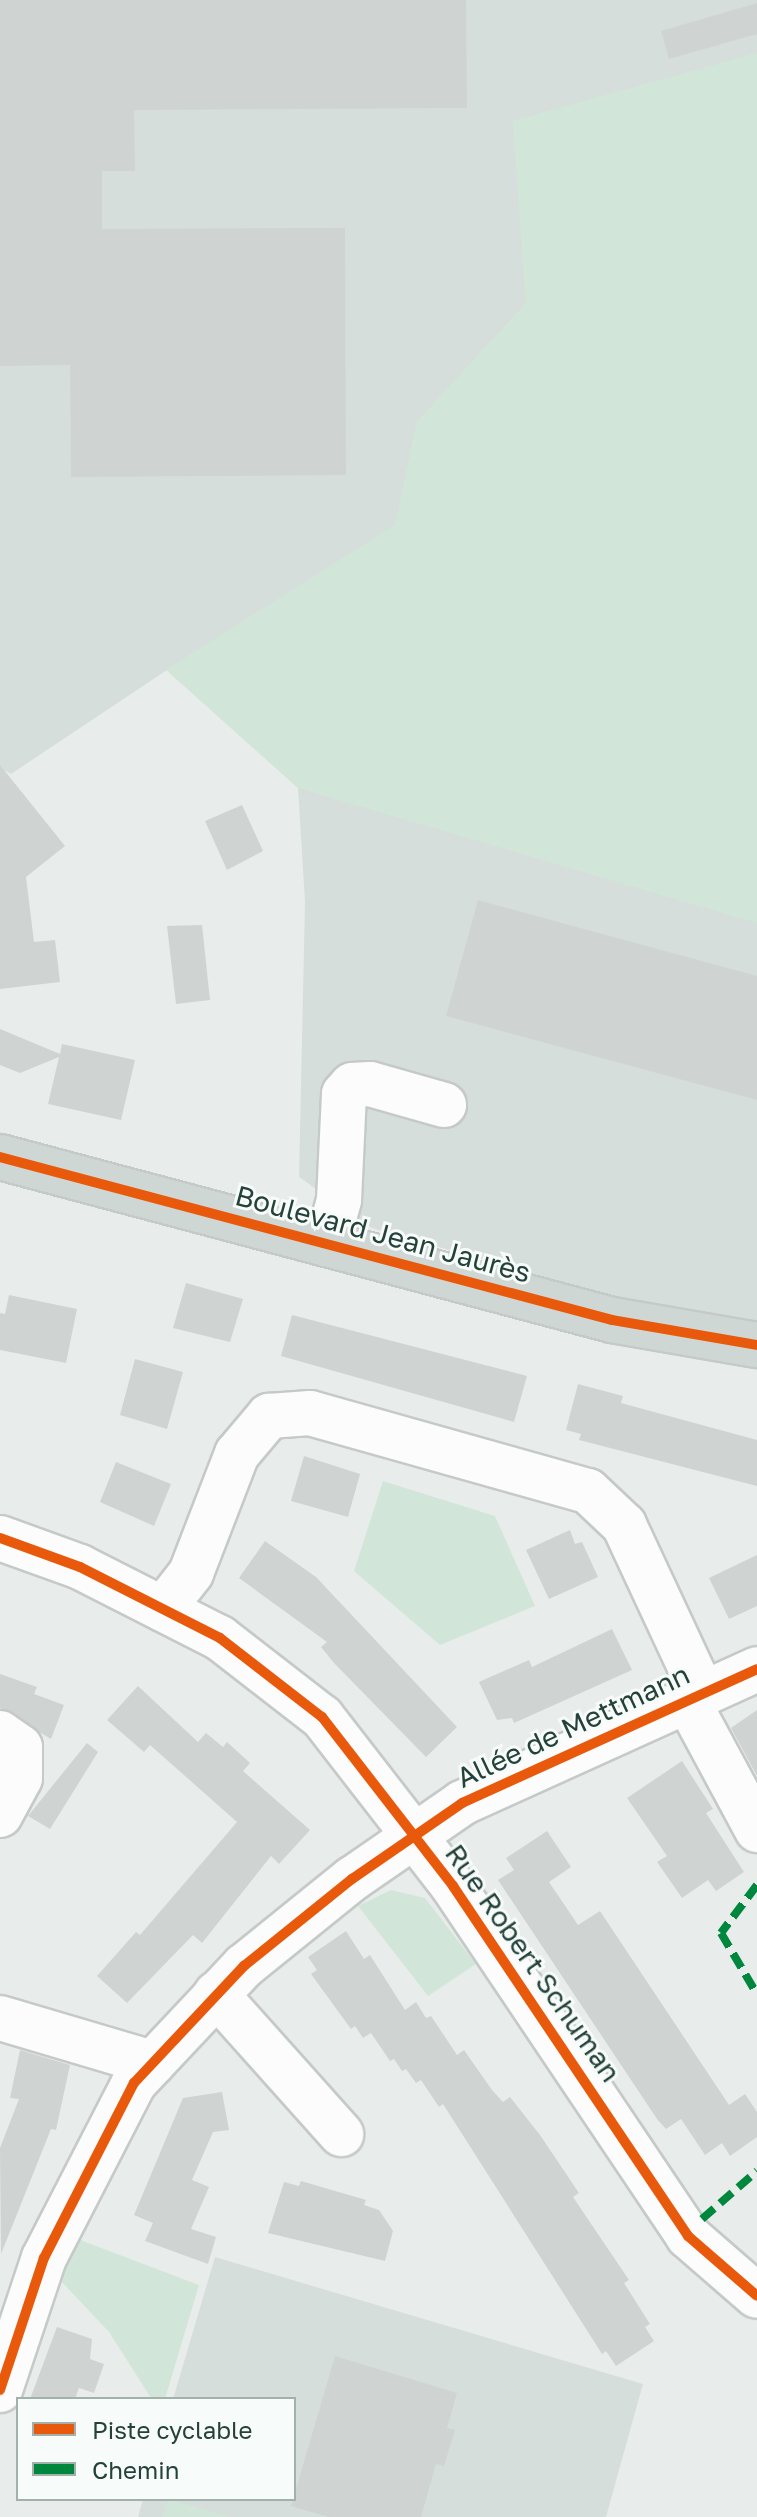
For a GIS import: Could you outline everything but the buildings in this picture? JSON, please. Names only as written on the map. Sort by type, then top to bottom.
[{"type":"main road","name":"Boulevard Jean Jaurès","points":[[0,1157],[612,1320],[757,1345]]},
{"type":"street","points":[[327,1244],[339,1200],[344,1094],[352,1085],[370,1084],[444,1105]]},
{"type":"street","points":[[163,1609],[191,1573],[237,1454],[269,1416],[310,1413],[588,1491],[624,1525],[694,1695]]},
{"type":"street","name":"Rue Robert Schuman","points":[[0,1538],[80,1567],[220,1638],[322,1717],[414,1835],[688,2236],[757,2296]]},
{"type":"street","name":"Allée de Mettmann","points":[[0,2390],[44,2258],[90,2161],[134,2083],[216,1994],[352,1879],[462,1803],[757,1669]]},
{"type":"street","name":"Allée de Mettmann","points":[[694,1695],[757,1830]]},
{"type":"street","points":[[0,1733],[20,1747],[20,1778],[0,1815]]},
{"type":"street","points":[[216,1994],[341,2134]]},
{"type":"street","points":[[0,2018],[152,2063]]},
{"type":"shaded area","points":[[0,0],[757,0],[757,1324],[652,1308],[372,1228],[299,1177],[305,902],[298,788],[167,670],[11,774],[0,768]]},
{"type":"shaded area","points":[[215,2257],[643,2384],[606,2517],[138,2517],[142,2501],[296,2501],[296,2397],[174,2397]]},
{"type":"green space","points":[[757,53],[757,923],[298,788],[166,670],[395,525],[417,422],[526,303],[513,121]]},
{"type":"green space","points":[[383,1481],[495,1516],[535,1606],[440,1645],[354,1571]]},
{"type":"green space","points":[[391,1890],[425,1898],[476,1964],[428,1996],[358,1906]]},
{"type":"green space","points":[[75,2238],[199,2285],[166,2397],[150,2397],[109,2332],[60,2280]]},
{"type":"green space","points":[[167,2501],[175,2501],[230,2517],[163,2517]]},
{"type":"marked path","points":[[757,1885],[721,1933],[757,1994]]},
{"type":"marked path","points":[[702,2219],[757,2171]]},
{"type":"cycle path","points":[[0,1157],[612,1320],[757,1345]]},
{"type":"cycle path","points":[[0,1538],[80,1567],[220,1638],[322,1717],[453,1886],[688,2236],[757,2296]]},
{"type":"cycle path","points":[[0,2390],[44,2258],[134,2083],[244,1966],[352,1879],[462,1803],[757,1669]]}]
